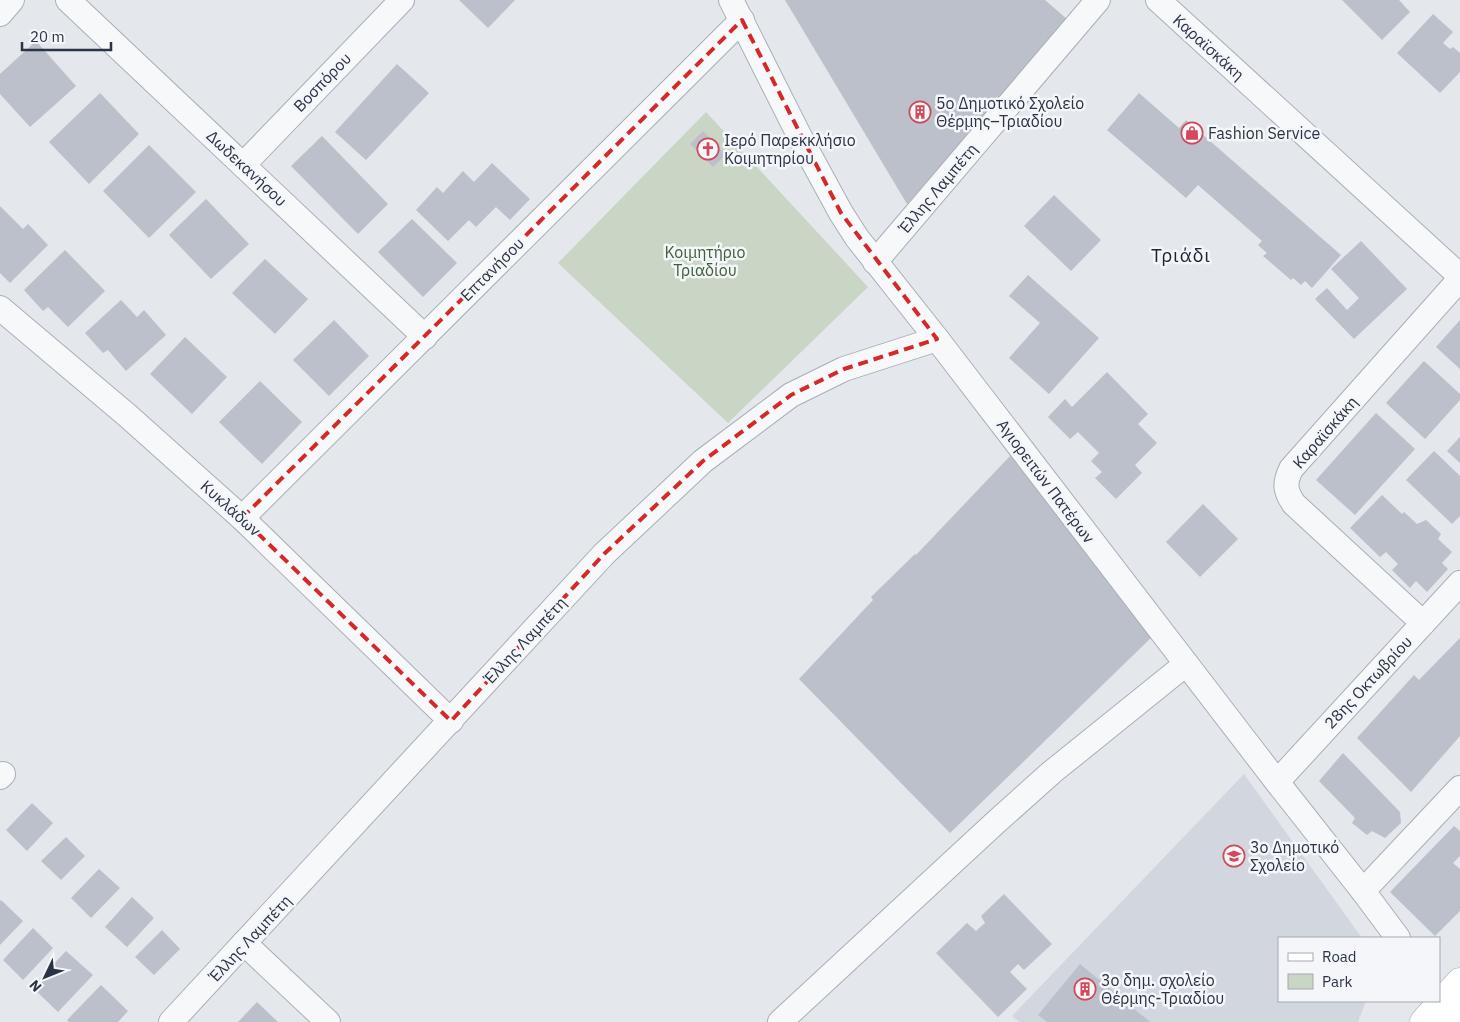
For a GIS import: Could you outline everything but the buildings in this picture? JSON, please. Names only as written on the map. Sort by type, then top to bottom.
[{"type":"street","points":[[0,14],[12,0]]},
{"type":"street","name":"Δωδεκανήσου","points":[[68,0],[425,337]]},
{"type":"street","name":"Βοσπόρου","points":[[243,165],[402,0]]},
{"type":"street","name":"Αγιορειτών Πατέρων","points":[[731,0],[821,178],[849,225],[875,262],[937,339],[1397,937]]},
{"type":"street","name":"Έλλης Λαμπέτη","points":[[875,262],[1098,0]]},
{"type":"street","name":"Καραϊσκάκη","points":[[1158,0],[1460,277],[1302,457],[1291,470],[1286,480],[1288,495],[1294,504],[1423,623]]},
{"type":"street","name":"Επτανήσου","points":[[242,518],[742,20]]},
{"type":"street","name":"Κυκλάδων","points":[[0,308],[128,416],[242,518],[450,721]]},
{"type":"street","name":"Έλλης Λαμπέτη","points":[[171,1022],[604,554],[703,461],[791,395],[844,369],[937,339]]},
{"type":"street","name":"28ης Οκτωβρίου","points":[[1277,782],[1460,583]]},
{"type":"street","points":[[780,1022],[1038,784],[1098,733],[1186,664]]},
{"type":"street","points":[[1363,891],[1460,788]]},
{"type":"street","points":[[244,943],[328,1022]]},
{"type":"street","points":[[1424,1022],[1450,1000]]},
{"type":"highlighted area","points":[[742,20],[841,213],[937,339],[844,369],[791,395],[703,461],[604,554],[451,721],[242,518]]},
{"type":"shaded area","name":"3ο Δημοτικό Σχολείο","points":[[1244,774],[1361,937],[1278,937],[1278,1002],[1366,1002],[1358,1022],[1019,1022],[1012,1016]]},
{"type":"green space","name":"Κοιμητήριο Τριαδίου","points":[[706,112],[868,287],[728,423],[558,263]]},
{"type":"place","name":"5ο Δημοτικό Σχολείο Θέρμης–Τριαδίου","points":[[920,112]]},
{"type":"place","name":"Fashion Service","points":[[1192,133]]},
{"type":"place","name":"Ιερό Παρεκκλήσιο Κοιμητηρίου","points":[[708,149]]},
{"type":"place","name":"3ο Δημοτικό Σχολείο","points":[[1234,856]]},
{"type":"place","name":"3ο δημ. σχολείο Θέρμης-Τριαδίου","points":[[1085,989]]},
{"type":"district","name":"Τριάδι","points":[[1181,255]]}]
